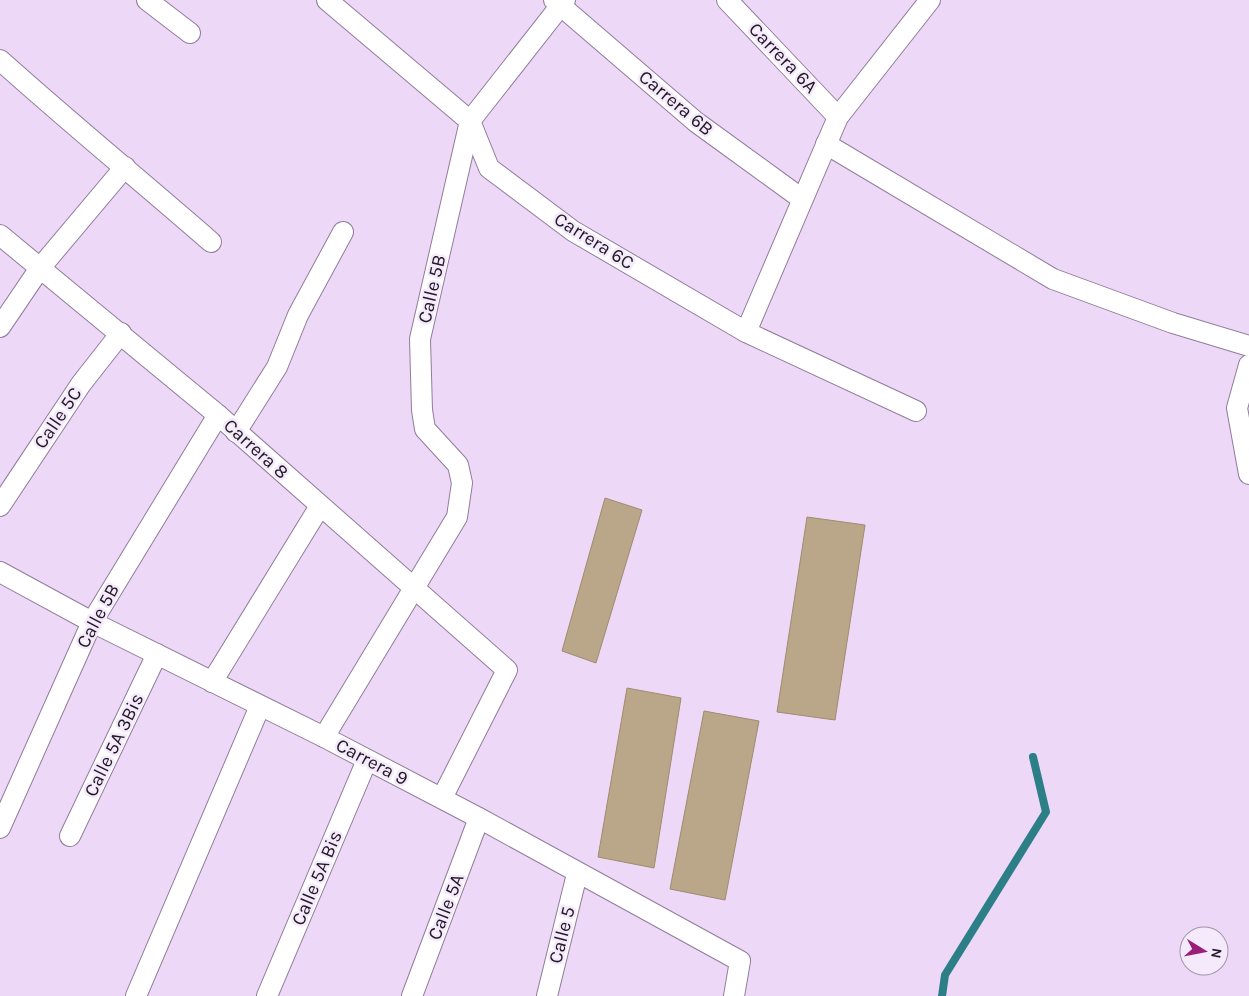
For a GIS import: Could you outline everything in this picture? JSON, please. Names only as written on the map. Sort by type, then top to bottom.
[{"type":"street","points":[[147,0],[190,33]]},
{"type":"street","name":"Carrera 6C","points":[[327,0],[470,122],[489,168],[573,231],[746,332],[916,411]]},
{"type":"street","name":"Carrera 6A","points":[[727,0],[838,117]]},
{"type":"street","points":[[746,332],[838,117],[930,0]]},
{"type":"street","name":"Calle 5B","points":[[413,588],[457,517],[462,483],[458,465],[425,429],[422,410],[420,340],[470,122],[560,2]]},
{"type":"street","name":"Carrera 6B","points":[[560,2],[696,122],[802,199]]},
{"type":"street","points":[[0,60],[69,123],[125,167],[211,242]]},
{"type":"street","points":[[826,144],[1053,280],[1173,323],[1249,346]]},
{"type":"street","points":[[0,327],[40,268],[125,167]]},
{"type":"street","points":[[236,432],[277,367],[298,315],[343,232]]},
{"type":"street","name":"Carrera 8","points":[[0,235],[218,415],[507,670],[442,798]]},
{"type":"street","name":"Calle 5C","points":[[0,506],[81,384],[121,333]]},
{"type":"street","points":[[1249,365],[1236,408],[1249,474]]},
{"type":"street","name":"Calle 5B","points":[[0,828],[92,622],[218,415]]},
{"type":"street","points":[[212,682],[320,506]]},
{"type":"street","name":"Carrera 9","points":[[0,572],[92,622],[442,798],[740,962],[734,996]]},
{"type":"street","points":[[324,737],[413,588]]},
{"type":"street","name":"Calle 5A 3Bis","points":[[70,836],[157,654]]},
{"type":"street","points":[[136,996],[260,706]]},
{"type":"street","name":"Calle 5A Bis","points":[[267,996],[367,760]]},
{"type":"street","name":"Calle 5A","points":[[412,996],[479,818]]},
{"type":"street","name":"Calle 5","points":[[547,996],[577,874]]},
{"type":"building","points":[[605,498],[642,510],[596,663],[562,651]]},
{"type":"building","points":[[807,517],[865,525],[835,720],[777,712]]},
{"type":"building","points":[[627,688],[681,698],[654,868],[598,857]]},
{"type":"building","points":[[704,711],[759,721],[725,900],[670,889]]},
{"type":"waterway","points":[[942,996],[945,975],[1046,812],[1033,757]]}]
